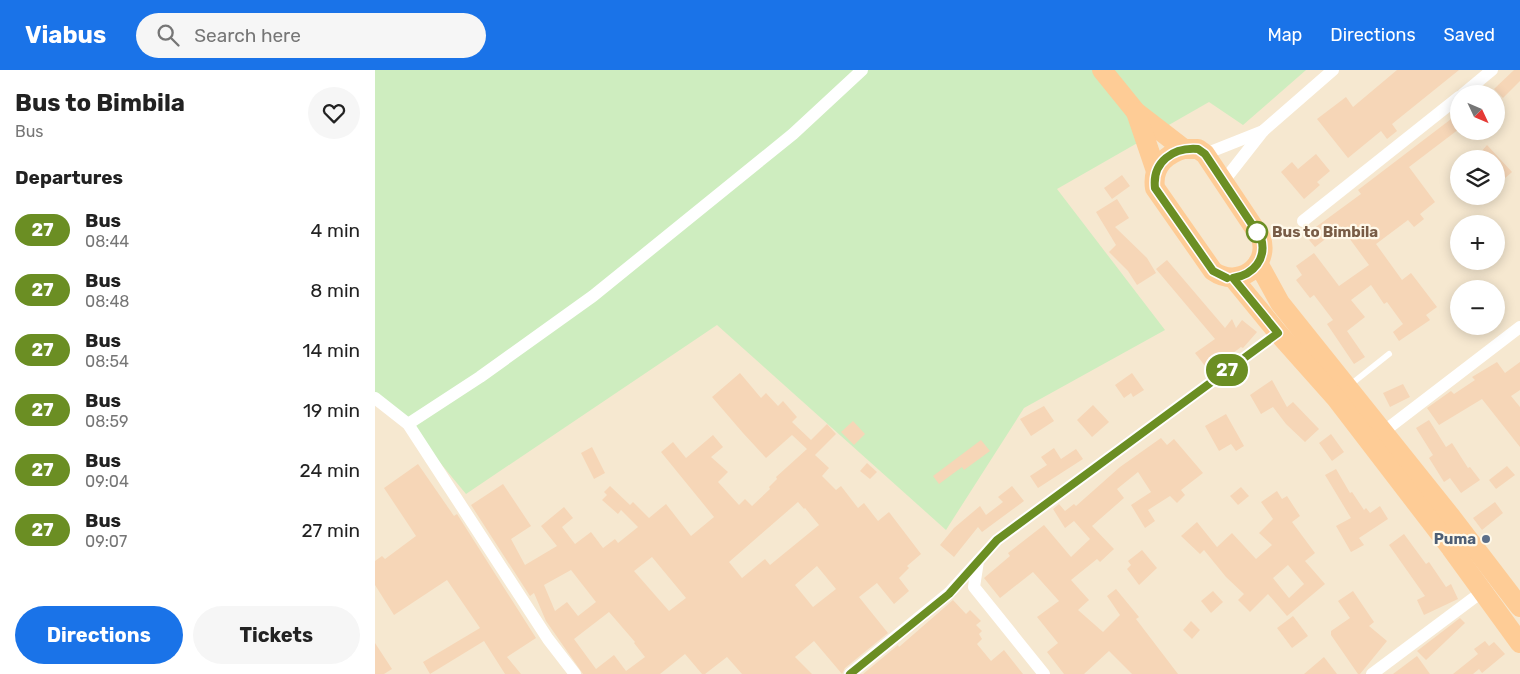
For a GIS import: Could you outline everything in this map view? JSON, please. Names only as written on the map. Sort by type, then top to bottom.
[{"type":"highway","points":[[1102,70],[1136,112],[1184,149]]},
{"type":"highway","points":[[1136,112],[1156,171]]},
{"type":"highway","points":[[1184,149],[1198,149],[1205,154],[1261,238],[1263,246],[1258,264],[1245,276],[1221,277],[1213,271],[1155,188],[1154,178],[1156,171],[1165,159],[1184,149]]},
{"type":"highway","points":[[1258,264],[1280,303],[1520,607]]},
{"type":"highway","points":[[1233,278],[1278,333],[1335,396],[1483,591],[1520,643]]},
{"type":"street","points":[[409,424],[593,296],[793,134],[862,70]]},
{"type":"street","points":[[1223,182],[1263,131],[1333,70]]},
{"type":"street","points":[[1474,85],[1492,70]]},
{"type":"street","points":[[1303,221],[1450,104]]},
{"type":"street","points":[[1205,154],[1263,131]]},
{"type":"street","points":[[1383,432],[1520,327]]},
{"type":"street","points":[[850,674],[949,594],[997,540],[1278,333]]},
{"type":"street","points":[[375,398],[409,424],[543,631],[575,674]]},
{"type":"street","points":[[978,561],[974,587],[1044,674]]},
{"type":"street","points":[[1372,674],[1483,591]]},
{"type":"lane","points":[[1347,387],[1389,354]]},
{"type":"shaded area","points":[[375,70],[1520,70],[1520,674],[375,674]]},
{"type":"green space","points":[[375,70],[1306,70],[1243,125],[1209,102],[1057,189],[1165,330],[1024,408],[946,530],[717,325],[466,494],[408,424],[375,396]]},
{"type":"building","points":[[1397,70],[1459,70],[1392,124],[1397,131],[1387,139],[1381,131],[1348,158],[1317,119],[1346,97],[1353,107]]},
{"type":"building","points":[[1514,70],[1520,70],[1520,81],[1505,96],[1505,85],[1498,85]]},
{"type":"building","points":[[1450,120],[1450,136],[1409,167],[1435,202],[1420,214],[1424,219],[1414,227],[1408,220],[1376,244],[1402,280],[1411,273],[1437,307],[1426,315],[1430,320],[1399,341],[1393,332],[1403,324],[1387,302],[1384,304],[1371,285],[1351,300],[1365,317],[1347,331],[1365,357],[1354,364],[1327,324],[1333,320],[1314,295],[1310,298],[1296,280],[1302,275],[1296,266],[1314,253],[1339,286],[1369,265],[1341,227],[1315,247],[1305,235],[1361,194],[1358,190]]},
{"type":"building","points":[[1487,145],[1492,150],[1483,150]]},
{"type":"building","points":[[1316,154],[1330,171],[1317,182],[1320,185],[1304,199],[1281,172],[1292,162],[1298,169]]},
{"type":"building","points":[[1505,164],[1512,172],[1505,178]]},
{"type":"building","points":[[1122,175],[1130,186],[1112,199],[1104,188]]},
{"type":"building","points":[[1117,199],[1129,218],[1115,227],[1147,258],[1156,273],[1137,285],[1128,271],[1109,252],[1116,245],[1096,212]]},
{"type":"building","points":[[1167,260],[1225,328],[1232,319],[1236,328],[1242,320],[1257,332],[1243,348],[1241,347],[1209,371],[1195,353],[1215,339],[1156,269]]},
{"type":"building","points":[[1497,362],[1505,373],[1520,362],[1520,390],[1511,396],[1520,407],[1520,447],[1482,399],[1439,425],[1427,408],[1451,391],[1454,394],[1475,380],[1472,377]]},
{"type":"building","points":[[740,373],[761,398],[766,393],[778,406],[783,401],[797,417],[792,422],[811,440],[827,424],[836,434],[815,455],[829,468],[822,476],[836,490],[841,486],[858,508],[864,503],[878,521],[889,512],[921,554],[907,566],[909,568],[899,578],[909,591],[894,604],[877,583],[859,597],[888,633],[845,668],[842,674],[814,641],[795,657],[812,674],[742,674],[727,657],[705,674],[702,674],[685,654],[660,674],[583,674],[546,621],[534,593],[530,596],[471,505],[503,484],[531,526],[511,539],[525,565],[557,546],[541,526],[564,507],[573,518],[562,527],[575,544],[591,532],[603,548],[615,539],[618,543],[638,527],[621,510],[618,514],[602,500],[607,495],[604,492],[610,486],[630,505],[633,502],[649,518],[666,504],[691,536],[714,517],[661,452],[673,442],[686,458],[713,435],[723,447],[711,457],[728,472],[718,482],[739,505],[745,499],[752,506],[770,489],[769,487],[777,479],[776,477],[807,449],[792,435],[766,458],[712,397]],"holes":[[[798,502],[819,525],[770,565],[765,559],[742,578],[729,562]],[[652,557],[686,598],[669,611],[634,571]],[[817,566],[836,589],[813,607],[795,585]],[[571,570],[596,602],[578,616],[567,602],[555,611],[544,585]],[[609,612],[635,642],[645,657],[626,671],[614,655],[596,669],[574,639]]]},
{"type":"building","points":[[1132,373],[1144,390],[1133,397],[1131,393],[1124,398],[1115,385]]},
{"type":"building","points":[[1272,380],[1287,407],[1293,402],[1319,429],[1305,442],[1286,424],[1273,407],[1261,414],[1250,395]]},
{"type":"building","points":[[1403,384],[1410,397],[1390,407],[1383,393]]},
{"type":"building","points":[[1093,405],[1109,422],[1092,437],[1077,420]]},
{"type":"building","points":[[1044,406],[1054,421],[1031,436],[1020,419]]},
{"type":"building","points":[[1226,414],[1244,446],[1236,451],[1231,444],[1219,451],[1205,426]]},
{"type":"building","points":[[1429,420],[1446,447],[1452,443],[1468,468],[1470,467],[1480,480],[1461,493],[1450,478],[1444,482],[1429,458],[1433,455],[1416,428]]},
{"type":"building","points":[[853,421],[865,434],[854,445],[841,432]]},
{"type":"building","points":[[1331,434],[1344,452],[1332,461],[1319,443]]},
{"type":"building","points":[[1161,438],[1167,445],[1174,439],[1203,473],[1181,490],[1185,495],[1177,503],[1170,496],[1148,510],[1155,521],[1145,528],[1131,505],[1151,492],[1138,472],[1117,489],[1124,498],[1092,526],[1114,549],[1100,562],[1097,559],[1071,580],[1089,600],[1078,610],[1103,632],[1120,615],[1107,596],[1116,589],[1139,617],[1136,619],[1178,674],[1132,674],[1109,651],[1084,674],[1064,674],[1047,652],[1058,643],[1037,617],[1059,601],[1033,572],[1000,598],[984,578],[1010,556],[1008,553],[1044,525],[1071,557],[1090,539],[1074,521],[1065,528],[1053,509],[1059,504],[1065,511],[1074,504],[1076,506],[1120,467]]},
{"type":"building","points":[[981,440],[990,451],[964,470],[962,467],[939,484],[933,476]]},
{"type":"building","points":[[592,447],[605,473],[594,479],[581,453]]},
{"type":"building","points":[[1054,448],[1061,459],[1076,449],[1083,459],[1038,488],[1030,476],[1047,465],[1041,457]]},
{"type":"building","points":[[867,463],[877,472],[870,479],[860,471]]},
{"type":"building","points":[[418,464],[454,516],[457,514],[536,638],[507,657],[521,674],[505,674],[484,641],[430,674],[423,662],[480,628],[447,580],[394,615],[375,585],[375,561],[382,556],[385,559],[416,536],[384,488]]},
{"type":"building","points":[[1507,466],[1515,475],[1496,489],[1489,480]]},
{"type":"building","points":[[1336,469],[1350,493],[1352,492],[1364,510],[1366,508],[1370,513],[1380,506],[1388,519],[1359,538],[1364,545],[1351,552],[1336,526],[1351,518],[1325,475]]},
{"type":"building","points":[[1012,486],[1024,501],[982,532],[978,527],[954,557],[940,545],[954,528],[980,506],[986,515],[1003,502],[998,497]]},
{"type":"building","points":[[1241,487],[1249,496],[1238,505],[1230,496]]},
{"type":"building","points":[[1277,491],[1282,499],[1287,496],[1300,516],[1292,522],[1315,553],[1305,561],[1325,584],[1287,616],[1268,594],[1250,612],[1238,600],[1244,594],[1226,577],[1204,550],[1200,554],[1181,536],[1197,522],[1217,547],[1232,533],[1256,559],[1272,545],[1259,533],[1273,519],[1261,502]],"holes":[[[1288,565],[1304,584],[1289,598],[1273,578]]]},
{"type":"building","points":[[1495,502],[1503,513],[1482,530],[1473,518]]},
{"type":"building","points":[[1404,534],[1426,564],[1429,562],[1446,587],[1451,584],[1458,599],[1424,615],[1417,600],[1425,596],[1389,545]]},
{"type":"building","points":[[1142,550],[1157,568],[1139,585],[1127,569],[1131,565],[1128,561]]},
{"type":"building","points":[[1213,591],[1223,602],[1211,613],[1201,601]]},
{"type":"building","points":[[1353,591],[1374,622],[1369,626],[1387,641],[1360,674],[1358,674],[1331,635],[1331,631],[1350,618],[1338,601]]},
{"type":"building","points":[[953,600],[966,614],[970,610],[981,621],[976,625],[982,631],[979,634],[982,639],[977,644],[991,661],[1004,650],[1023,674],[863,674],[898,645],[899,647]]},
{"type":"building","points":[[1293,616],[1308,636],[1292,648],[1277,628]]},
{"type":"building","points":[[1460,618],[1465,623],[1426,660],[1417,651]]},
{"type":"building","points":[[1191,621],[1200,630],[1192,639],[1183,630]]},
{"type":"building","points":[[1485,641],[1489,646],[1494,642],[1505,654],[1482,673],[1479,669],[1473,674],[1453,674],[1478,654],[1474,649]]},
{"type":"building","points":[[375,643],[392,669],[384,674],[375,674]]},
{"type":"building","points":[[1417,656],[1430,674],[1393,674]]},
{"type":"building","points":[[1324,657],[1337,674],[1304,674]]},
{"type":"bus line","name":"27","points":[[850,674],[949,594],[997,540],[1278,333],[1233,278],[1245,276],[1258,264],[1263,252],[1261,238],[1205,154],[1198,149],[1191,148],[1177,151],[1170,154],[1160,164],[1154,178],[1155,188],[1213,271],[1221,277],[1227,278]]},
{"type":"place","name":"Bus to Bimbila","points":[[1257,232]]},
{"type":"place","name":"Puma","points":[[1486,539]]}]
